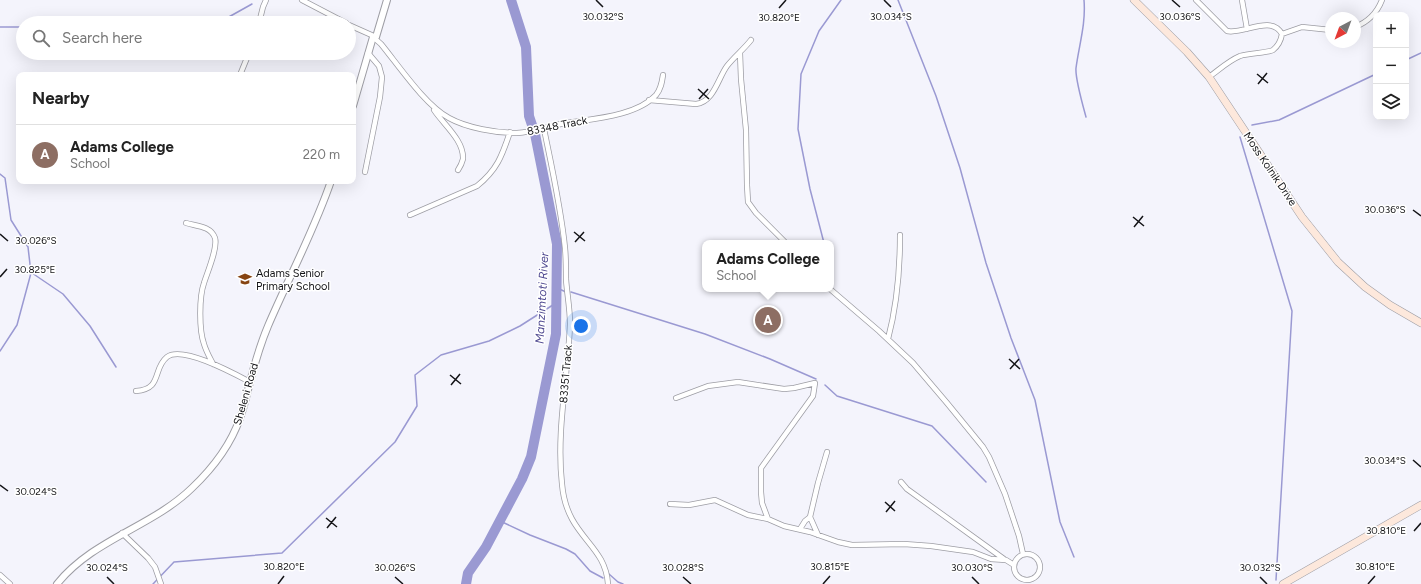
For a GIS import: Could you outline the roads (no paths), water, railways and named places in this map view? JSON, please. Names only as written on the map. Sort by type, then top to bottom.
[{"type":"main road","name":"Moss Kolnik Drive","points":[[1134,0],[1187,52],[1209,77],[1302,218],[1326,249],[1365,287],[1390,305],[1421,324]]},
{"type":"main road","points":[[1283,584],[1421,505]]},
{"type":"street","points":[[261,16],[266,0]]},
{"type":"street","points":[[302,0],[333,16]]},
{"type":"street","points":[[356,95],[368,53],[387,0]]},
{"type":"street","points":[[1196,0],[1225,30],[1233,32],[1267,25],[1278,29],[1282,34]]},
{"type":"street","points":[[1242,0],[1247,28]]},
{"type":"street","points":[[1361,24],[1372,17],[1382,0]]},
{"type":"street","points":[[1282,34],[1302,27],[1325,29]]},
{"type":"street","points":[[356,28],[374,37]]},
{"type":"street","points":[[1209,77],[1230,61],[1240,56],[1271,51],[1279,43],[1282,34]]},
{"type":"street","name":"83348 Track","points":[[374,37],[432,106],[460,123],[488,130],[525,132],[626,112],[656,95],[660,89],[663,75]]},
{"type":"street","points":[[649,100],[696,104],[702,103],[715,88],[728,65],[752,40]]},
{"type":"street","points":[[365,172],[380,97],[382,77],[379,66],[368,53]]},
{"type":"street","points":[[740,53],[746,130],[746,185],[748,202],[756,213],[783,240]]},
{"type":"street","points":[[241,72],[246,60]]},
{"type":"street","points":[[432,106],[456,138],[463,158],[458,170]]},
{"type":"street","name":"83351 Track","points":[[544,129],[557,191],[565,248],[566,279],[569,300],[570,324],[561,429],[560,464],[562,485],[565,504],[572,519],[600,557],[607,571],[608,584]]},
{"type":"street","points":[[410,215],[477,186],[496,168],[502,156],[510,132]]},
{"type":"street","name":"Sheleni Road","points":[[57,584],[76,564],[93,551],[180,499],[200,481],[223,451],[240,418],[255,361],[269,325],[308,240],[330,184]]},
{"type":"street","points":[[186,223],[205,228],[210,231],[215,239],[214,249],[200,298],[203,343],[213,364]]},
{"type":"street","points":[[888,339],[894,315],[898,284],[900,235]]},
{"type":"street","points":[[833,292],[888,339],[912,363],[975,436],[989,456],[1013,516],[1023,554]]},
{"type":"street","points":[[136,391],[147,389],[153,384],[163,362],[167,357],[172,354],[180,353],[213,364],[250,382]]},
{"type":"street","points":[[676,398],[708,386],[738,382],[784,388],[794,388],[815,383],[813,396],[761,468],[762,502],[768,519]]},
{"type":"street","points":[[800,529],[810,517],[827,452]]},
{"type":"street","points":[[901,482],[907,489],[1014,565]]},
{"type":"street","points":[[670,504],[689,504],[715,500],[748,515],[768,519],[784,526],[800,529],[838,542],[852,545],[904,544],[931,546],[973,552],[992,558],[1006,560]]},
{"type":"street","points":[[810,517],[818,535]]},
{"type":"street","points":[[122,533],[148,558],[155,567],[161,584]]},
{"type":"street","points":[[1023,554],[1031,554],[1039,561],[1040,568],[1038,575],[1035,578],[1024,582],[1018,576],[1014,569],[1014,565],[1017,558],[1023,554]]},
{"type":"street","points":[[0,575],[10,584]]},
{"type":"waterway","name":"Manzimtoti River","points":[[466,584],[468,573],[486,547],[522,479],[531,457],[556,334],[557,244],[535,134],[529,116],[526,47],[511,0]]},
{"type":"waterway","points":[[823,240],[810,189],[798,129],[801,74],[819,31],[841,0]]},
{"type":"waterway","points":[[898,0],[936,96],[960,168],[986,263],[1011,338],[1035,400],[1060,522],[1074,557]]},
{"type":"waterway","points":[[1084,0],[1083,26],[1076,73],[1086,117]]},
{"type":"waterway","points":[[231,16],[252,4]]},
{"type":"waterway","points":[[0,27],[16,27]]},
{"type":"waterway","points":[[1409,59],[1421,53]]},
{"type":"waterway","points":[[1252,125],[1279,120],[1373,75]]},
{"type":"waterway","points":[[1240,137],[1292,311],[1276,580]]},
{"type":"waterway","points":[[0,174],[5,178],[11,220],[28,247],[31,273],[17,325],[0,351]]},
{"type":"waterway","points":[[32,273],[63,294],[90,326],[116,367]]},
{"type":"waterway","points":[[557,288],[566,292]]},
{"type":"waterway","points":[[571,292],[705,334],[770,359],[816,379]]},
{"type":"waterway","points":[[153,584],[174,562],[282,553],[395,442],[417,406],[415,375],[441,355],[489,341],[520,326],[556,303]]},
{"type":"waterway","points":[[825,385],[837,396],[932,426],[986,482]]},
{"type":"waterway","points":[[500,521],[566,549],[575,554],[590,571],[603,578]]},
{"type":"waterway","points":[[609,574],[618,582],[623,584]]},
{"type":"place","name":"Adams Senior Primary School","points":[[245,279]]},
{"type":"place","name":"Adams College","points":[[768,320]]}]
